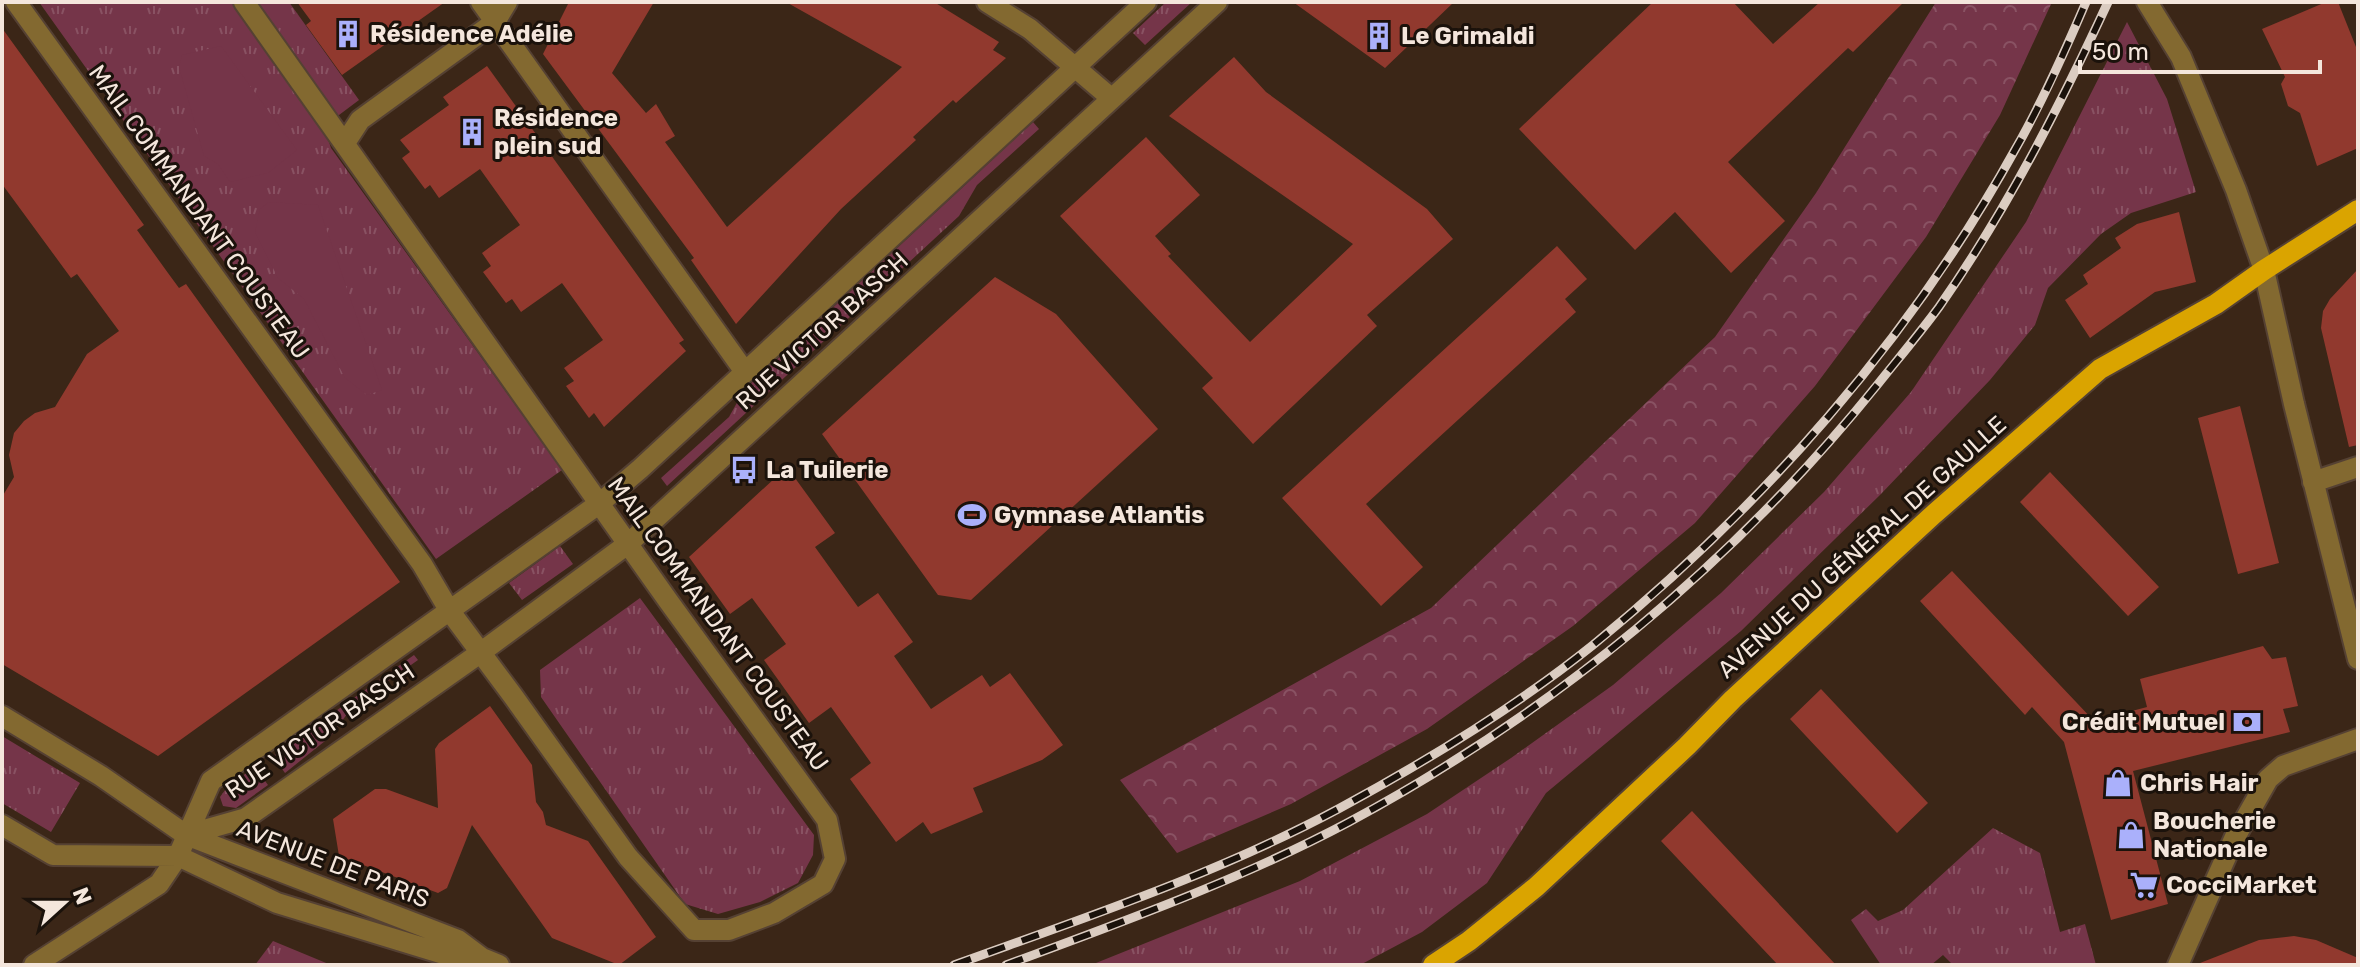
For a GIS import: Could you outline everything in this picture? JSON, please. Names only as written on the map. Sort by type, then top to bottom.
[{"type":"main road","name":"AVENUE DU GÉNÉRAL DE GAULLE","points":[[1433,965],[1469,941],[1536,887],[1889,555],[2100,369],[2216,304],[2358,210]]},
{"type":"street","name":"MAIL COMMANDANT COUSTEAU","points":[[16,2],[422,564],[449,610],[628,857],[694,930],[729,930],[774,913],[823,884],[835,859],[827,820],[244,2]]},
{"type":"street","points":[[481,2],[745,372]]},
{"type":"street","points":[[345,143],[360,120],[495,22],[507,2]]},
{"type":"street","points":[[987,2],[1030,29],[1111,98]]},
{"type":"street","name":"RUE VICTOR BASCH","points":[[186,835],[211,781],[600,503],[1146,2]]},
{"type":"street","name":"RUE VICTOR BASCH","points":[[186,835],[246,818],[480,653],[629,543],[1217,2]]},
{"type":"street","points":[[2147,2],[2181,57],[2236,190],[2264,270],[2358,659]]},
{"type":"street","points":[[2313,482],[2358,467]]},
{"type":"street","name":"AVENUE DE PARIS","points":[[2,716],[101,776],[186,835],[458,940],[491,961]]},
{"type":"street","points":[[2178,965],[2234,839],[2268,779],[2283,766],[2358,739]]},
{"type":"street","name":"AVENUE DE PARIS","points":[[2,825],[53,855],[178,856],[277,903],[450,956],[491,961]]},
{"type":"street","points":[[34,965],[159,884],[178,856],[186,835]]},
{"type":"green space","points":[[39,2],[289,2],[359,100],[335,118],[326,133],[331,148],[562,470],[436,559]]},
{"type":"green space","points":[[1166,2],[1192,2],[1145,45],[1133,33]]},
{"type":"green space","points":[[1936,2],[2052,2],[2000,115],[1926,237],[1815,386],[1695,523],[1573,626],[1427,729],[1291,804],[1177,853],[1120,780],[1431,608],[1715,337],[1816,193]]},
{"type":"green space","points":[[2127,22],[2167,99],[2196,192],[2131,213],[2101,234],[2048,288],[2035,325],[1990,380],[1880,495],[1741,631],[1546,793],[1487,883],[1422,932],[1360,965],[1091,965],[1300,881],[1427,814],[1613,685],[1721,593],[1824,492],[1911,392],[2026,222]]},
{"type":"green space","points":[[221,46],[297,150],[268,173],[230,182],[218,164],[204,156],[179,67],[182,55]]},
{"type":"green space","points":[[1033,122],[1039,129],[977,185],[959,216],[667,486],[661,478],[729,417],[744,390]]},
{"type":"green space","points":[[269,202],[318,205],[382,390],[367,395],[345,378],[304,299],[278,278],[255,232],[260,209]]},
{"type":"green space","points":[[560,546],[573,564],[522,600],[509,583]]},
{"type":"green space","points":[[640,598],[814,835],[813,855],[798,883],[760,902],[718,914],[685,904],[541,697],[540,670]]},
{"type":"green space","points":[[414,655],[418,660],[353,706],[330,737],[285,773],[273,756]]},
{"type":"green space","points":[[2,736],[80,783],[51,832],[2,803]]},
{"type":"green space","points":[[255,767],[268,785],[236,808],[223,806],[220,797],[228,786]]},
{"type":"green space","points":[[1993,828],[2040,853],[2060,932],[2085,924],[2096,965],[1953,965],[1943,955],[1931,965],[1881,965],[1851,920],[1866,909],[1878,921],[1903,910]]},
{"type":"green space","points":[[273,941],[331,965],[255,965]]},
{"type":"building","name":"Résidence Adélie","points":[[297,2],[445,2],[342,75],[306,25],[311,21]]},
{"type":"building","points":[[569,2],[654,2],[612,73],[646,113],[656,104],[675,136],[665,142],[727,227],[902,67],[786,2],[934,2],[999,42],[993,50],[1006,58],[913,137],[916,140],[841,209],[736,324],[691,260],[694,258],[543,54]]},
{"type":"building","name":"Le Grimaldi","points":[[1293,2],[1454,2],[1385,68]]},
{"type":"building","points":[[1653,2],[1733,2],[1773,44],[1820,2],[1904,2],[1853,52],[1848,48],[1728,162],[1785,221],[1731,273],[1675,212],[1635,250],[1519,129]]},
{"type":"building","points":[[2326,2],[2338,2],[2358,52],[2358,148],[2317,166],[2300,113],[2288,106],[2281,84],[2285,77],[2262,29]]},
{"type":"building","points":[[2,28],[144,225],[137,230],[179,288],[186,284],[400,582],[158,756],[2,664],[2,497],[14,477],[9,455],[14,433],[35,413],[55,407],[87,354],[119,331],[77,274],[71,278],[2,184]]},
{"type":"building","points":[[1234,57],[1266,92],[1427,209],[1453,239],[1367,315],[1377,326],[1253,444],[1202,388],[1213,378],[1060,216],[1146,137],[1200,195],[1155,236],[1171,254],[1168,256],[1250,342],[1353,244],[1169,116]]},
{"type":"building","points":[[487,66],[684,340],[679,343],[686,351],[604,427],[594,413],[589,418],[566,386],[574,381],[564,368],[603,340],[562,283],[521,312],[512,299],[506,303],[483,272],[491,266],[482,253],[520,225],[480,169],[439,198],[430,185],[425,189],[402,158],[410,152],[400,140],[449,105],[443,97]]},
{"type":"building","points":[[2179,212],[2196,282],[2155,292],[2090,338],[2065,300],[2088,284],[2083,275],[2121,248],[2115,238],[2137,224]]},
{"type":"building","points":[[1557,246],[1587,279],[1565,299],[1576,312],[1366,504],[1423,567],[1381,606],[1282,498]]},
{"type":"building","points":[[2358,269],[2358,445],[2349,447],[2321,328],[2323,311],[2330,299]]},
{"type":"building","name":"Gymnase Atlantis","points":[[995,277],[1056,314],[1158,429],[971,600],[938,595],[822,434]]},
{"type":"building","points":[[2240,406],[2279,563],[2238,574],[2198,418]]},
{"type":"building","points":[[787,467],[835,533],[815,547],[858,607],[878,593],[913,642],[894,656],[931,709],[982,675],[990,687],[1010,673],[1063,745],[1042,760],[973,788],[983,812],[931,834],[923,822],[896,842],[850,779],[871,763],[831,707],[809,723],[764,660],[786,644],[752,598],[730,614],[689,557]]},
{"type":"building","points":[[2050,472],[2159,587],[2128,616],[2020,502]]},
{"type":"building","points":[[1952,571],[2094,721],[2147,707],[2140,679],[2263,646],[2272,659],[2286,657],[2298,706],[2283,709],[2290,732],[2133,771],[2168,904],[2111,920],[2064,742],[2032,707],[2025,715],[1920,601]]},
{"type":"building","points":[[1821,689],[1928,803],[1897,833],[1790,719]]},
{"type":"building","points":[[490,706],[532,765],[536,802],[543,812],[546,825],[588,841],[656,937],[619,965],[552,938],[472,825],[447,888],[438,893],[339,856],[333,819],[375,789],[386,789],[438,808],[435,749]]},
{"type":"building","points":[[1692,811],[1836,965],[1778,965],[1661,841]]},
{"type":"building","points":[[2294,936],[2316,940],[2358,958],[2358,965],[2200,963],[2259,940]]},
{"type":"railway","points":[[954,965],[1150,894],[1293,832],[1470,732],[1593,645],[1655,592],[1773,478],[1880,353],[1929,287],[2016,148],[2086,2]]},
{"type":"railway","points":[[1006,965],[1223,881],[1349,822],[1497,733],[1635,630],[1763,513],[1822,450],[1939,307],[1987,234],[2030,158],[2108,2]]},
{"type":"place","name":"Résidence Adélie","points":[[348,34]]},
{"type":"place","name":"Le Grimaldi","points":[[1379,36]]},
{"type":"place","name":"Résidence plein sud","points":[[472,132]]},
{"type":"place","name":"La Tuilerie","points":[[744,470]]},
{"type":"place","name":"Gymnase Atlantis","points":[[972,515]]},
{"type":"place","name":"Crédit Mutuel","points":[[2247,722]]},
{"type":"place","name":"Chris Hair","points":[[2118,783]]},
{"type":"place","name":"Boucherie Nationale","points":[[2131,835]]},
{"type":"place","name":"CocciMarket","points":[[2144,885]]}]
